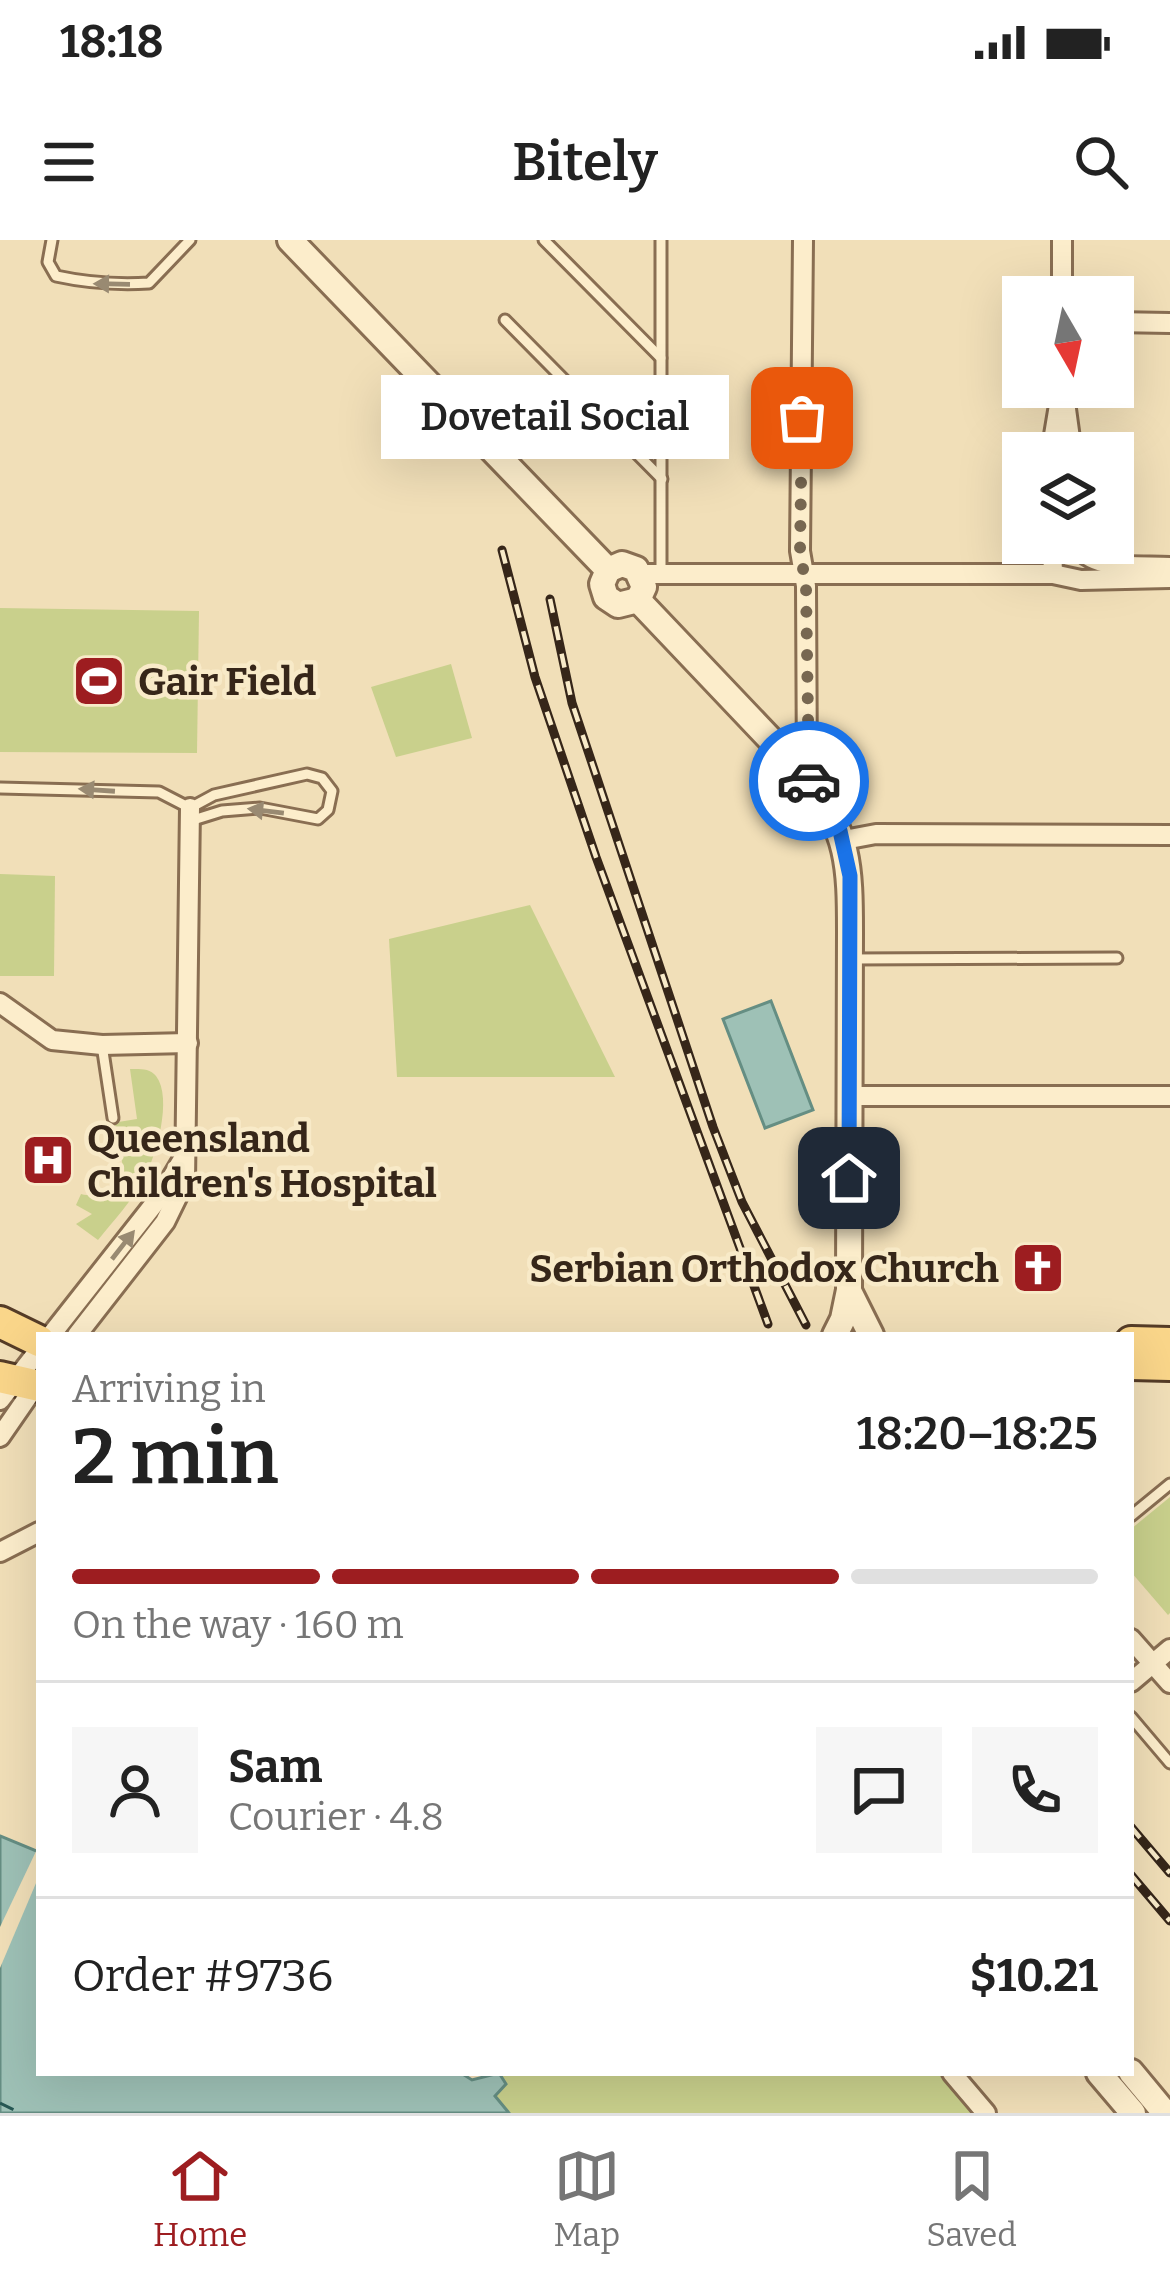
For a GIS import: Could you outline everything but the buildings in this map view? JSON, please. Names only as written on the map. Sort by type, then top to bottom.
[{"type":"main road","points":[[0,1322],[36,1344]]},
{"type":"main road","points":[[1134,1342],[1170,1343]]},
{"type":"main road","points":[[1134,1364],[1170,1365]]},
{"type":"street","points":[[290,240],[608,570]]},
{"type":"street","points":[[803,240],[807,778]]},
{"type":"street","points":[[1062,240],[1062,276]]},
{"type":"street","points":[[1134,322],[1170,323]]},
{"type":"street","points":[[837,1332],[849,1290],[850,876],[844,840],[830,809],[807,778],[647,582],[622,564],[608,570],[602,584],[606,597],[625,605],[647,582],[803,572],[1170,578]]},
{"type":"street","points":[[1053,564],[1053,574]]},
{"type":"street","points":[[1134,564],[1170,566]]},
{"type":"street","points":[[79,1332],[172,1211],[185,1181],[190,815]]},
{"type":"street","points":[[844,840],[875,833],[1170,835]]},
{"type":"street","points":[[0,1003],[52,1040],[102,1045],[188,1043]]},
{"type":"street","points":[[850,1096],[1170,1096]]},
{"type":"street","points":[[53,1332],[162,1194],[187,1149]]},
{"type":"street","points":[[849,1290],[870,1332]]},
{"type":"street","points":[[0,1437],[36,1352]]},
{"type":"street","points":[[0,1552],[36,1534]]},
{"type":"street","points":[[1134,1643],[1170,1683]]},
{"type":"street","points":[[1134,1680],[1170,1649]]},
{"type":"street","points":[[955,2076],[986,2113]]},
{"type":"street","points":[[1102,2076],[1133,2113]]},
{"type":"street","points":[[1134,2076],[1165,2113]]},
{"type":"lane","points":[[52,240],[48,262],[56,276],[125,284],[148,283],[190,240]]},
{"type":"lane","points":[[544,240],[661,358]]},
{"type":"lane","points":[[647,582],[662,478],[661,240]]},
{"type":"lane","points":[[505,320],[662,478]]},
{"type":"lane","points":[[0,788],[159,792],[190,815],[260,808],[318,819],[328,810],[333,793],[322,778],[307,774],[214,795],[190,815]]},
{"type":"lane","points":[[850,959],[1117,958]]},
{"type":"lane","points":[[102,1045],[113,1118]]},
{"type":"lane","points":[[1134,1514],[1170,1484]]},
{"type":"lane","points":[[1134,1720],[1170,1763]]},
{"type":"green space","name":"Gair Field","points":[[0,608],[199,611],[197,753],[0,752]]},
{"type":"green space","points":[[451,664],[472,738],[396,757],[371,687]]},
{"type":"green space","points":[[0,874],[55,876],[54,976],[0,976]]},
{"type":"green space","points":[[530,905],[615,1077],[397,1077],[389,939]]},
{"type":"green space","points":[[130,1069],[148,1070],[156,1076],[163,1098],[161,1127],[144,1178],[98,1240],[76,1224],[92,1214],[76,1205],[81,1194],[104,1193],[119,1181],[122,1162],[111,1142],[120,1130],[112,1123],[137,1119]]},
{"type":"green space","points":[[1170,1497],[1168,1615],[1134,1575],[1134,1527]]},
{"type":"green space","points":[[501,2076],[955,2076],[986,2113],[509,2113],[495,2096],[506,2084]]},
{"type":"water","points":[[771,1001],[813,1110],[765,1128],[723,1019]]},
{"type":"water","points":[[0,1836],[36,1851],[36,2076],[466,2076],[472,2080],[501,2076],[506,2084],[495,2096],[509,2113],[0,2113]]},
{"type":"pier","points":[[36,1851],[36,1883],[0,1968],[0,1927]]},
{"type":"ferry route","points":[[0,2103],[20,2113]]},
{"type":"railway","points":[[502,550],[535,677],[596,857],[768,1324]]},
{"type":"railway","points":[[550,599],[572,703],[713,1127],[742,1202],[806,1325]]},
{"type":"railway","points":[[1134,1831],[1170,1873]]},
{"type":"railway","points":[[1134,1879],[1170,1921]]},
{"type":"way so far","points":[[802,418],[800,551],[806,586],[809,781]]},
{"type":"place","name":"Dovetail Social","points":[[802,418]]},
{"type":"place","name":"Gair Field","points":[[99,681]]},
{"type":"place","name":"Queensland Children's Hospital","points":[[48,1160]]},
{"type":"place","name":"Serbian Orthodox Church","points":[[1038,1268]]},
{"type":"route","points":[[809,781],[840,831],[850,876],[849,1178]]}]
